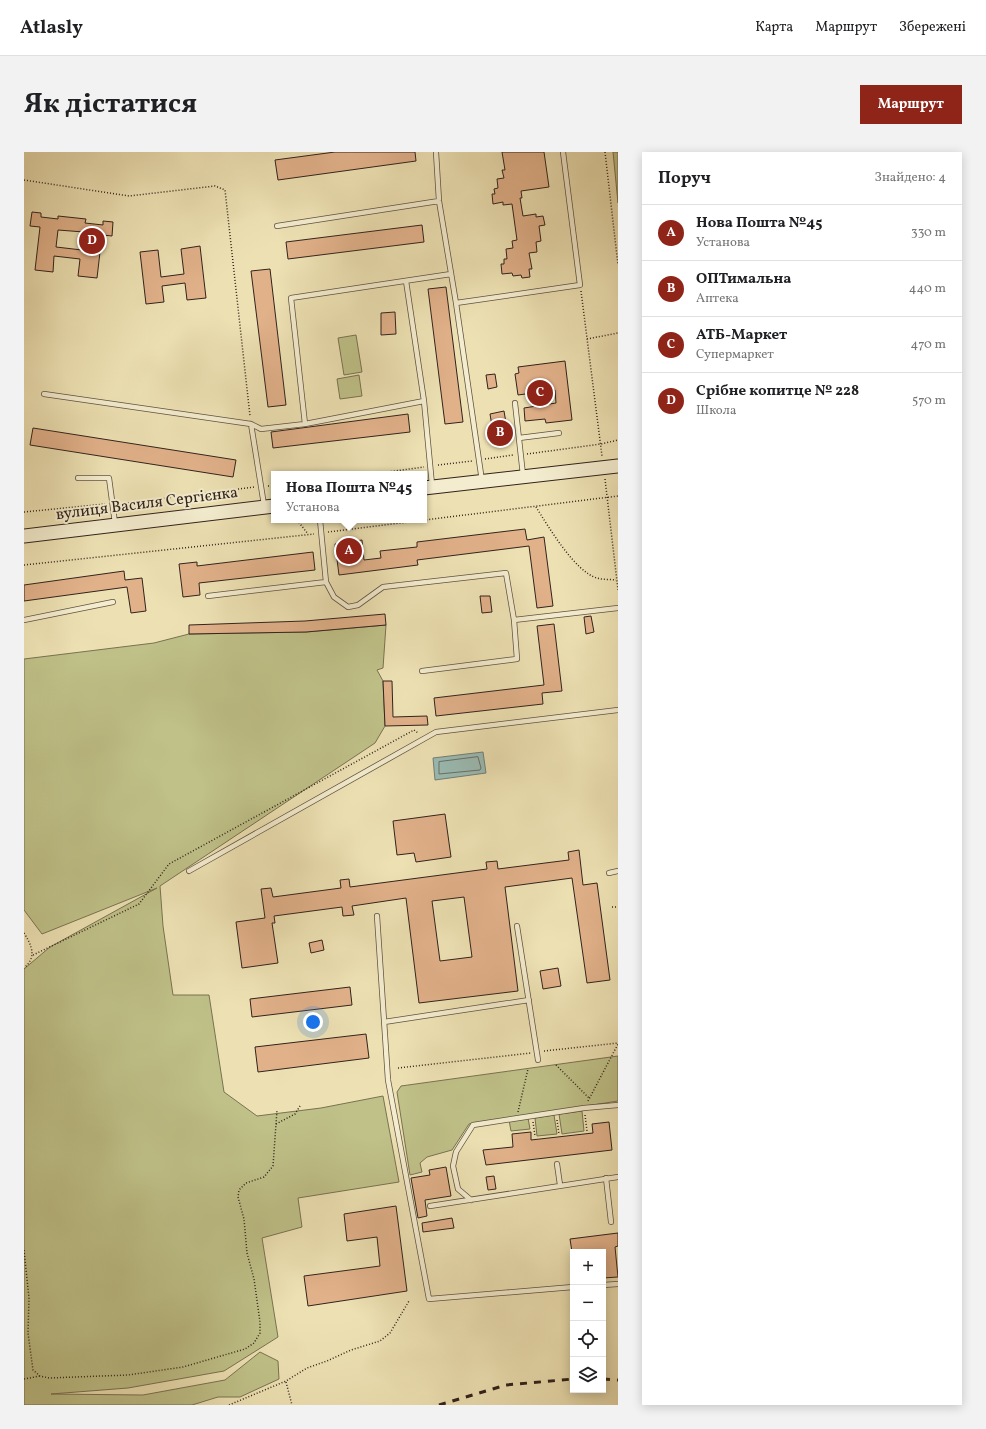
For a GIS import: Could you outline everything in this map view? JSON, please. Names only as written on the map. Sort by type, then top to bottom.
[{"type":"main road","points":[[428,487],[618,466]]},
{"type":"main road","points":[[604,467],[618,476]]},
{"type":"main road","name":"вулиця Василя Сергієнка","points":[[24,536],[269,506]]},
{"type":"lane","points":[[436,152],[438,201],[456,303],[482,482]]},
{"type":"lane","points":[[456,303],[580,285],[563,152]]},
{"type":"lane","points":[[277,226],[438,201]]},
{"type":"lane","points":[[305,424],[291,298],[451,274]]},
{"type":"lane","points":[[406,281],[424,402],[430,466],[428,487]]},
{"type":"lane","points":[[44,394],[251,424],[261,429],[305,424],[424,402]]},
{"type":"lane","points":[[515,403],[524,476]]},
{"type":"lane","points":[[251,424],[261,487],[269,506]]},
{"type":"lane","points":[[519,438],[559,433]]},
{"type":"lane","points":[[78,478],[109,478],[115,525]]},
{"type":"lane","points":[[320,523],[326,582],[334,597],[348,607],[358,604],[384,587],[506,573],[514,620],[517,658],[422,671]]},
{"type":"lane","points":[[208,596],[326,582]]},
{"type":"lane","points":[[24,620],[113,602]]},
{"type":"lane","points":[[514,620],[618,608]]},
{"type":"lane","points":[[189,871],[436,732],[618,710]]},
{"type":"lane","points":[[609,873],[618,871]]},
{"type":"lane","points":[[377,916],[388,1080],[428,1299],[570,1287]]},
{"type":"lane","points":[[517,926],[538,1060]]},
{"type":"lane","points":[[384,1022],[529,1000]]},
{"type":"lane","points":[[471,1200],[458,1189],[453,1166],[456,1152],[473,1125],[532,1115],[618,1105]]},
{"type":"lane","points":[[558,1164],[560,1185]]},
{"type":"lane","points":[[430,1206],[618,1176]]},
{"type":"lane","points":[[606,1178],[611,1222]]},
{"type":"lane","points":[[606,1285],[618,1284]]},
{"type":"path","points":[[605,152],[618,265]]},
{"type":"path","points":[[24,180],[129,196],[215,186],[225,190],[251,424]]},
{"type":"path","points":[[580,285],[604,467],[606,499],[618,590]]},
{"type":"path","points":[[587,339],[618,333]]},
{"type":"path","points":[[394,471],[601,444],[618,440]]},
{"type":"path","points":[[24,512],[113,504],[231,489],[271,486]]},
{"type":"path","points":[[606,499],[618,496]]},
{"type":"path","points":[[536,507],[570,557],[582,568],[596,578],[616,580]]},
{"type":"path","points":[[299,523],[308,534]]},
{"type":"path","points":[[33,955],[139,904],[169,864],[176,860],[414,730],[424,739]]},
{"type":"path","points":[[612,908],[618,907]]},
{"type":"path","points":[[24,933],[32,946],[33,955],[29,964],[24,968]]},
{"type":"path","points":[[398,1068],[618,1043]]},
{"type":"path","points":[[587,1131],[584,1108],[618,1043]]},
{"type":"path","points":[[556,1065],[589,1098]]},
{"type":"path","points":[[517,1116],[528,1069]]},
{"type":"path","points":[[276,1124],[295,1114],[300,1106]]},
{"type":"path","points":[[24,1379],[40,1376],[49,1378],[128,1374],[183,1367],[239,1352],[254,1344],[260,1333],[260,1322],[254,1279],[247,1253],[244,1219],[238,1197],[239,1190],[246,1184],[264,1177],[273,1166],[277,1110]]},
{"type":"path","points":[[556,1112],[559,1134]]},
{"type":"path","points":[[532,1115],[535,1136]]},
{"type":"path","points":[[24,1250],[29,1298],[28,1333],[33,1370],[40,1376]]},
{"type":"path","points":[[229,1405],[286,1381],[307,1368],[327,1362],[350,1350],[380,1341],[390,1333],[409,1301]]},
{"type":"path","points":[[286,1381],[292,1405]]},
{"type":"green space","points":[[613,152],[618,152],[618,203]]},
{"type":"green space","points":[[356,335],[362,372],[344,375],[338,338]]},
{"type":"green space","points":[[359,375],[362,396],[340,399],[337,379]]},
{"type":"green space","points":[[386,625],[383,668],[377,670],[383,681],[385,726],[375,743],[160,886],[163,926],[173,995],[209,995],[224,1092],[257,1116],[321,1108],[383,1096],[399,1182],[298,1198],[302,1227],[262,1238],[278,1337],[224,1371],[128,1388],[51,1394],[143,1395],[225,1380],[260,1352],[278,1361],[279,1379],[240,1397],[218,1397],[192,1405],[24,1405],[24,969],[50,947],[157,888],[42,934],[24,910],[24,659],[154,643],[189,634],[306,632]]},
{"type":"green space","points":[[618,1056],[618,1101],[469,1124],[452,1150],[427,1157],[420,1163],[422,1172],[410,1175],[397,1092],[401,1086]]},
{"type":"green space","points":[[582,1111],[584,1131],[562,1134],[559,1114]]},
{"type":"green space","points":[[554,1115],[557,1134],[537,1136],[535,1118]]},
{"type":"green space","points":[[528,1118],[530,1129],[511,1131],[509,1120]]},
{"type":"water","points":[[483,752],[486,773],[435,780],[433,758]]},
{"type":"building","points":[[335,152],[415,152],[416,161],[278,180],[275,160]]},
{"type":"building","points":[[502,152],[544,152],[549,187],[521,191],[522,198],[520,198],[523,216],[536,214],[536,217],[543,216],[545,225],[539,226],[541,241],[536,242],[537,252],[529,253],[532,269],[529,269],[530,277],[522,278],[521,275],[513,276],[512,273],[502,274],[501,264],[504,264],[504,259],[507,259],[506,249],[513,248],[512,241],[517,240],[512,204],[503,205],[503,202],[493,204],[492,194],[495,194],[494,189],[498,188],[497,179],[504,178],[502,170],[505,170]]},
{"type":"building","points":[[32,212],[41,213],[41,217],[58,219],[58,216],[86,219],[85,223],[103,225],[103,221],[113,222],[112,236],[102,235],[97,278],[78,276],[80,259],[54,256],[53,272],[35,270],[40,227],[30,226]],"holes":[[[58,230],[84,232],[82,250],[56,247]]]},
{"type":"building","points":[[422,225],[424,242],[288,259],[286,242]]},
{"type":"building","points":[[200,246],[206,298],[187,300],[185,283],[162,286],[164,302],[146,304],[140,252],[158,250],[161,277],[184,274],[181,249]]},
{"type":"building","points":[[270,269],[286,405],[268,407],[251,271]]},
{"type":"building","points":[[446,287],[463,422],[445,424],[428,289]]},
{"type":"building","points":[[395,312],[396,334],[381,335],[381,313]]},
{"type":"building","points":[[565,361],[572,420],[546,423],[545,419],[525,421],[524,408],[556,403],[555,390],[518,395],[515,374],[519,373],[518,367]]},
{"type":"building","points":[[495,374],[497,387],[488,389],[486,375]]},
{"type":"building","points":[[504,411],[507,429],[493,432],[490,414]]},
{"type":"building","points":[[408,414],[410,432],[273,448],[271,432]]},
{"type":"building","points":[[33,428],[236,460],[233,477],[30,445]]},
{"type":"building","points":[[525,529],[527,540],[544,537],[553,606],[537,608],[529,546],[417,560],[418,565],[339,575],[335,544],[362,540],[364,560],[381,558],[380,551],[417,547],[417,542]]},
{"type":"building","points":[[313,552],[315,570],[199,583],[200,595],[183,597],[179,564],[197,562],[197,566]]},
{"type":"building","points":[[124,571],[125,580],[142,578],[146,611],[131,613],[127,587],[24,601],[24,585]]},
{"type":"building","points":[[480,596],[490,596],[492,612],[482,613]]},
{"type":"building","points":[[385,614],[386,625],[306,632],[189,634],[189,625],[305,621]]},
{"type":"building","points":[[591,616],[594,632],[586,634],[584,617]]},
{"type":"building","points":[[554,624],[562,691],[542,693],[543,704],[436,716],[434,698],[544,685],[537,626]]},
{"type":"building","points":[[383,681],[392,681],[393,717],[427,716],[428,725],[385,726]]},
{"type":"building","points":[[445,814],[451,857],[416,862],[414,853],[397,855],[393,821]]},
{"type":"building","points":[[579,850],[583,885],[597,883],[610,980],[587,983],[572,878],[505,887],[518,991],[419,1003],[406,898],[352,906],[354,915],[343,916],[342,907],[274,916],[275,923],[272,923],[278,963],[242,968],[236,922],[265,918],[261,889],[271,888],[273,897],[341,888],[340,880],[349,879],[350,887],[487,869],[486,862],[497,861],[498,869],[569,860],[568,852]],"holes":[[[464,897],[472,957],[440,961],[432,901]]]},
{"type":"building","points":[[322,940],[324,950],[311,953],[309,943]]},
{"type":"building","points":[[558,968],[561,986],[543,989],[540,971]]},
{"type":"building","points":[[350,987],[352,1005],[252,1017],[250,999]]},
{"type":"building","points":[[366,1034],[369,1058],[258,1072],[255,1047]]},
{"type":"building","points":[[609,1122],[612,1150],[486,1165],[483,1150],[513,1147],[512,1134],[531,1132],[531,1140],[593,1133],[592,1124]]},
{"type":"building","points":[[446,1167],[451,1196],[425,1200],[427,1216],[418,1218],[411,1178],[430,1175],[429,1170]]},
{"type":"building","points":[[494,1176],[496,1189],[488,1190],[486,1177]]},
{"type":"building","points":[[396,1206],[407,1291],[308,1306],[304,1276],[380,1266],[377,1237],[347,1241],[344,1214]]},
{"type":"building","points":[[452,1218],[454,1228],[423,1232],[422,1223]]},
{"type":"building","points":[[618,1233],[618,1246],[615,1247],[618,1277],[606,1278],[606,1249],[572,1249],[570,1239]]},
{"type":"railway","points":[[439,1405],[506,1385],[570,1379]]},
{"type":"railway","points":[[606,1379],[618,1380]]},
{"type":"place","name":"Срібне копитце № 228","points":[[92,241]]},
{"type":"place","name":"АТБ-Маркет","points":[[540,393]]},
{"type":"place","name":"ОПТимальна","points":[[500,433]]},
{"type":"place","name":"Нова Пошта №45","points":[[349,551]]}]
